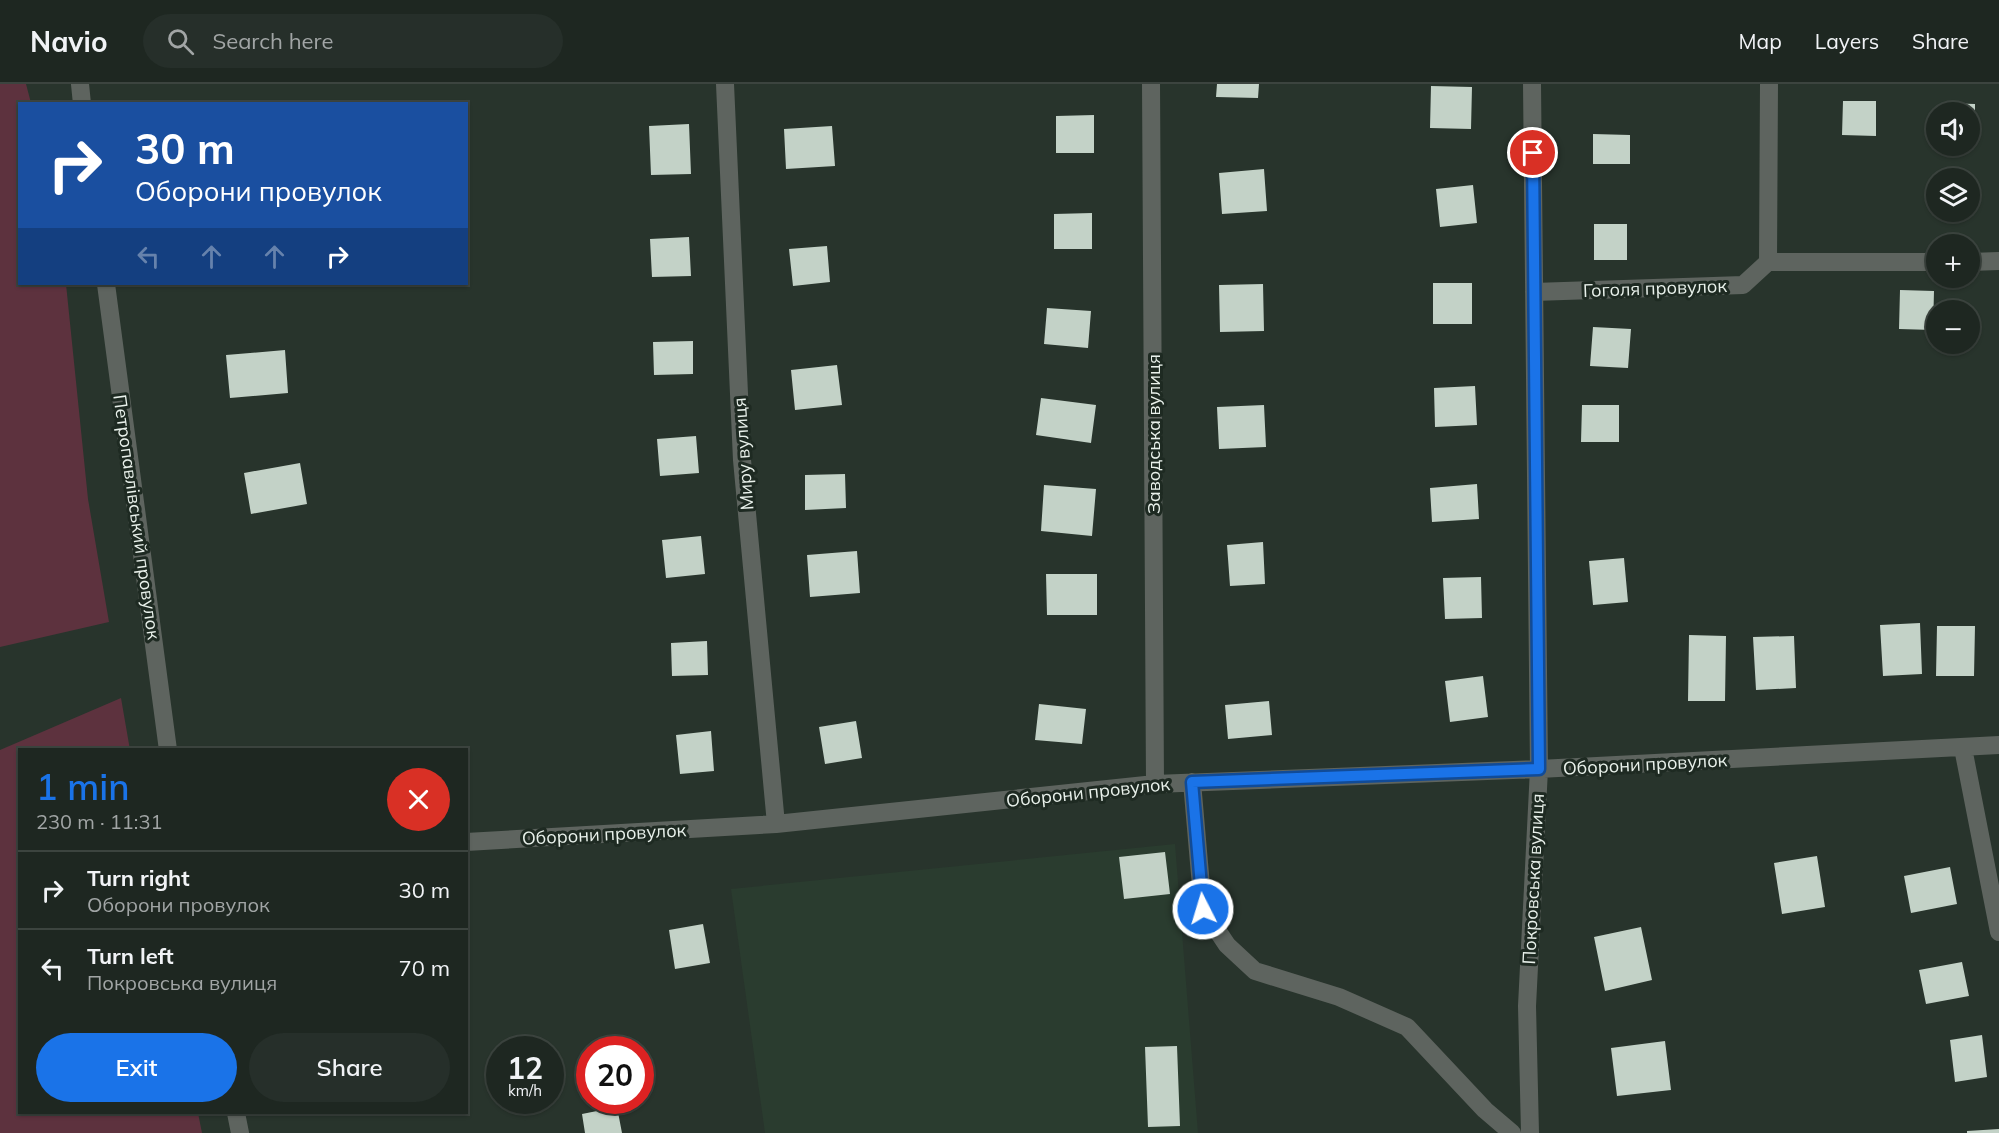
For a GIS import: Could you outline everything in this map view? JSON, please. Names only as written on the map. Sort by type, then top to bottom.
[{"type":"street","points":[[80,84],[82,102]]},
{"type":"street","name":"Миру вулиця","points":[[725,84],[742,460],[776,824]]},
{"type":"street","name":"Заводська вулиця","points":[[1150,84],[1155,784]]},
{"type":"street","name":"Покровська вулиця","points":[[1530,1133],[1527,1006],[1539,769],[1532,84]]},
{"type":"street","points":[[1769,84],[1768,262],[1926,262]]},
{"type":"street","points":[[1980,262],[1999,261]]},
{"type":"street","name":"Гоголя провулок","points":[[1534,292],[1743,285],[1768,262]]},
{"type":"street","name":"Петропавлівський провулок","points":[[106,285],[168,748]]},
{"type":"street","name":"Оборони провулок","points":[[468,842],[776,824],[1155,784],[1539,769],[1999,746]]},
{"type":"street","points":[[1963,747],[1999,932]]},
{"type":"street","points":[[1192,782],[1203,909],[1227,945],[1255,971],[1339,997],[1407,1027],[1485,1110],[1512,1133]]},
{"type":"street","points":[[236,1114],[240,1133]]},
{"type":"shaded area","points":[[0,84],[26,84],[31,102],[18,102],[18,285],[66,285],[88,499],[109,622],[0,647]]},
{"type":"shaded area","points":[[121,698],[130,748],[18,748],[18,1114],[198,1114],[202,1133],[0,1133],[0,750]]},
{"type":"shaded area","points":[[1175,844],[1198,1133],[765,1133],[731,889]]},
{"type":"building","points":[[1217,84],[1259,84],[1258,98],[1216,97]]},
{"type":"building","points":[[1431,86],[1472,87],[1471,129],[1430,128]]},
{"type":"building","points":[[1843,101],[1876,101],[1876,136],[1842,135]]},
{"type":"building","points":[[1094,115],[1094,153],[1056,153],[1056,116]]},
{"type":"building","points":[[689,124],[691,174],[651,175],[649,126]]},
{"type":"building","points":[[832,126],[835,166],[786,169],[784,129]]},
{"type":"building","points":[[1593,134],[1630,135],[1630,164],[1593,164]]},
{"type":"building","points":[[1264,169],[1267,211],[1222,214],[1219,173]]},
{"type":"building","points":[[1473,185],[1477,223],[1440,227],[1436,189]]},
{"type":"building","points":[[1092,213],[1092,249],[1054,249],[1054,214]]},
{"type":"building","points":[[1594,224],[1627,224],[1627,260],[1594,260]]},
{"type":"building","points":[[689,237],[691,276],[652,277],[650,239]]},
{"type":"building","points":[[827,246],[830,282],[793,286],[789,249]]},
{"type":"building","points":[[1433,283],[1472,283],[1472,324],[1433,324]]},
{"type":"building","points":[[1263,284],[1264,331],[1220,332],[1219,285]]},
{"type":"building","points":[[1900,290],[1934,291],[1934,300],[1926,300],[1926,330],[1899,329]]},
{"type":"building","points":[[1047,308],[1091,311],[1088,348],[1044,344]]},
{"type":"building","points":[[1593,327],[1631,329],[1628,368],[1590,366]]},
{"type":"building","points":[[693,341],[693,374],[654,375],[653,342]]},
{"type":"building","points":[[285,350],[288,393],[230,398],[226,355]]},
{"type":"building","points":[[837,365],[842,405],[795,410],[791,370]]},
{"type":"building","points":[[1475,386],[1477,425],[1435,427],[1434,388]]},
{"type":"building","points":[[1041,398],[1096,405],[1091,443],[1036,435]]},
{"type":"building","points":[[1264,405],[1266,447],[1219,449],[1217,407]]},
{"type":"building","points":[[1582,405],[1619,405],[1619,442],[1581,442]]},
{"type":"building","points":[[696,436],[699,473],[660,476],[657,439]]},
{"type":"building","points":[[300,463],[307,504],[251,514],[244,473]]},
{"type":"building","points":[[845,474],[846,508],[805,510],[805,475]]},
{"type":"building","points":[[1477,484],[1479,519],[1432,522],[1430,488]]},
{"type":"building","points":[[1044,485],[1096,489],[1092,536],[1041,531]]},
{"type":"building","points":[[701,536],[705,574],[666,578],[662,540]]},
{"type":"building","points":[[1263,542],[1265,584],[1230,586],[1227,545]]},
{"type":"building","points":[[857,551],[860,593],[810,597],[807,555]]},
{"type":"building","points":[[1624,558],[1628,602],[1593,605],[1589,561]]},
{"type":"building","points":[[1046,574],[1097,574],[1097,615],[1047,615]]},
{"type":"building","points":[[1481,577],[1482,618],[1445,619],[1443,578]]},
{"type":"building","points":[[1920,623],[1922,674],[1883,676],[1880,625]]},
{"type":"building","points":[[1937,626],[1975,626],[1974,676],[1936,676]]},
{"type":"building","points":[[1689,635],[1726,636],[1725,701],[1688,701]]},
{"type":"building","points":[[1794,636],[1796,688],[1756,690],[1753,637]]},
{"type":"building","points":[[707,641],[708,675],[672,676],[671,643]]},
{"type":"building","points":[[1483,676],[1488,717],[1450,722],[1445,681]]},
{"type":"building","points":[[1269,701],[1272,735],[1228,739],[1225,705]]},
{"type":"building","points":[[1039,704],[1086,709],[1082,744],[1035,740]]},
{"type":"building","points":[[856,721],[862,758],[825,764],[819,727]]},
{"type":"building","points":[[711,731],[714,771],[680,774],[676,735]]},
{"type":"building","points":[[1165,852],[1170,894],[1124,899],[1119,857]]},
{"type":"building","points":[[1817,856],[1825,907],[1782,914],[1774,863]]},
{"type":"building","points":[[1950,867],[1957,904],[1911,913],[1904,876]]},
{"type":"building","points":[[703,924],[710,963],[675,969],[669,930]]},
{"type":"building","points":[[1641,927],[1652,980],[1605,991],[1594,937]]},
{"type":"building","points":[[1962,962],[1969,996],[1926,1004],[1919,970]]},
{"type":"building","points":[[1982,1035],[1987,1077],[1955,1082],[1950,1040]]},
{"type":"building","points":[[1665,1041],[1671,1090],[1617,1096],[1611,1048]]},
{"type":"building","points":[[1177,1046],[1180,1126],[1148,1127],[1145,1047]]},
{"type":"building","points":[[582,1114],[618,1114],[622,1133],[585,1133]]},
{"type":"building","points":[[1999,1129],[1999,1133],[1967,1133],[1967,1131]]},
{"type":"route","points":[[1203,909],[1192,782],[1539,769],[1533,153]]}]
